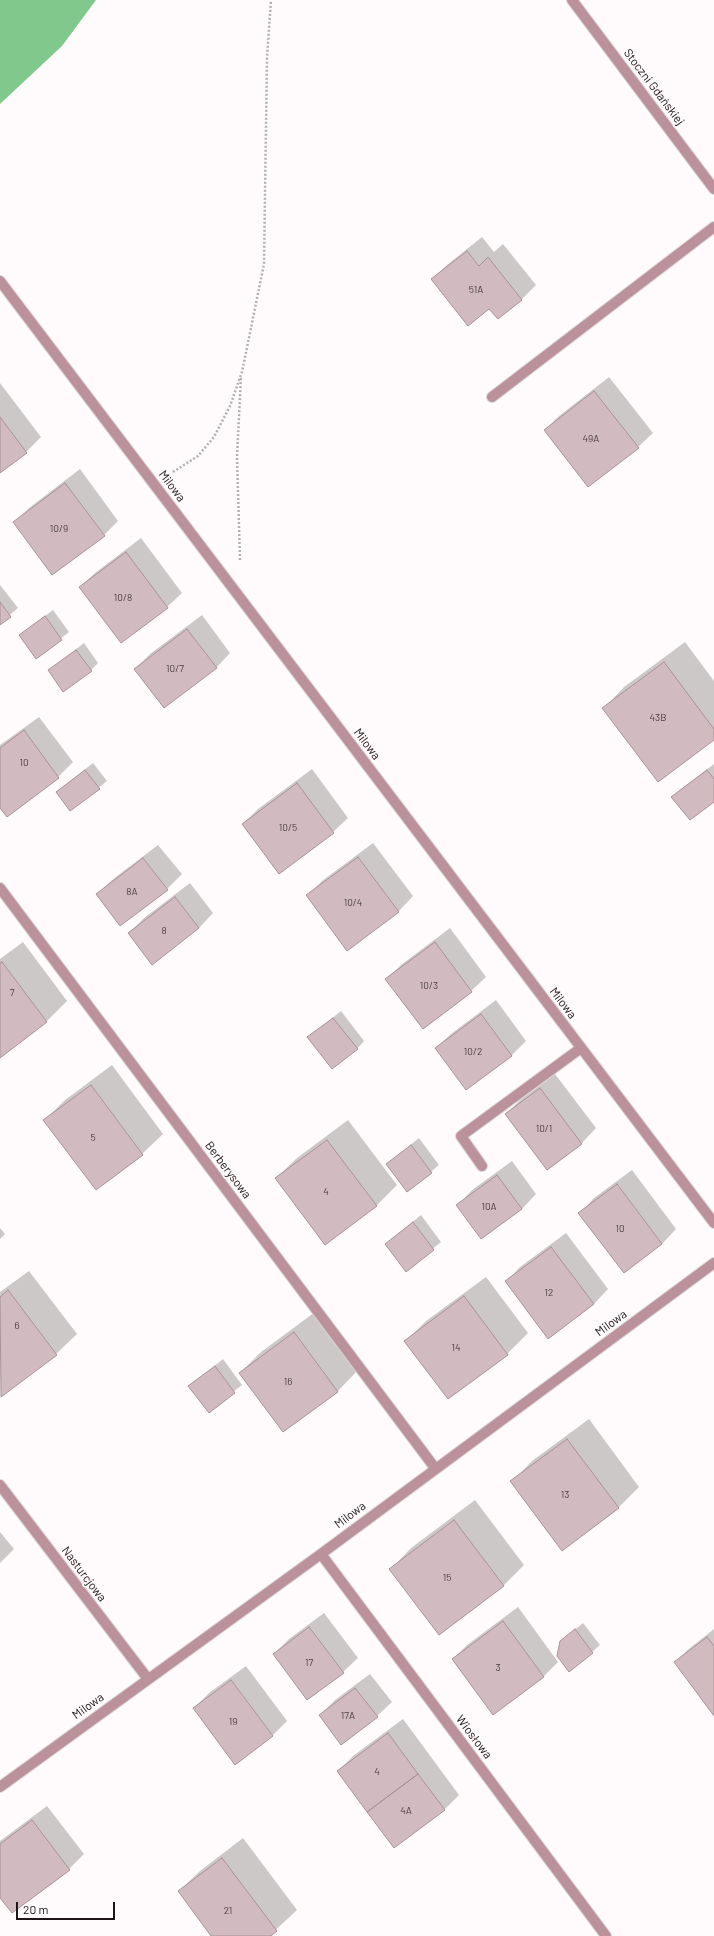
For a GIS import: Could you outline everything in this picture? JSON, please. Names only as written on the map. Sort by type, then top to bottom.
[{"type":"street","name":"Stoczni Gdańskiej","points":[[572,0],[714,189]]},
{"type":"street","points":[[492,397],[714,227]]},
{"type":"street","name":"Milowa","points":[[0,282],[714,1223]]},
{"type":"street","name":"Berberysowa","points":[[0,888],[435,1468]]},
{"type":"street","points":[[482,1166],[461,1136],[581,1048]]},
{"type":"street","name":"Milowa","points":[[0,1787],[321,1554],[435,1468],[714,1263]]},
{"type":"street","name":"Nasturcjowa","points":[[0,1485],[148,1679]]},
{"type":"street","name":"Wiosłowa","points":[[321,1554],[606,1936]]},
{"type":"path","points":[[150,480],[178,470],[198,456],[214,438],[230,406],[242,372],[264,264],[267,58],[271,0]]},
{"type":"path","points":[[240,565],[237,457],[242,372]]},
{"type":"green space","points":[[0,0],[96,0],[62,46],[0,104]]},
{"type":"building","points":[[467,251],[479,266],[488,257],[522,300],[498,319],[489,309],[468,326],[431,279]]},
{"type":"building","points":[[594,391],[639,448],[588,487],[544,430]]},
{"type":"building","points":[[0,417],[27,453],[0,473]]},
{"type":"building","points":[[65,483],[105,536],[52,575],[13,522]]},
{"type":"building","points":[[126,552],[168,608],[121,643],[79,587]]},
{"type":"building","points":[[0,602],[11,617],[0,625]]},
{"type":"building","points":[[45,616],[62,640],[36,659],[19,635]]},
{"type":"building","points":[[187,629],[217,668],[164,708],[134,669]]},
{"type":"building","points":[[76,650],[92,671],[63,692],[48,670]]},
{"type":"building","points":[[664,662],[714,729],[714,740],[658,782],[602,708]]},
{"type":"building","points":[[24,730],[59,778],[7,817],[0,808],[0,748]]},
{"type":"building","points":[[85,770],[100,789],[70,811],[56,792]]},
{"type":"building","points":[[707,770],[714,779],[714,802],[690,820],[671,797]]},
{"type":"building","points":[[297,783],[334,833],[279,874],[242,824]]},
{"type":"building","points":[[358,857],[399,912],[347,951],[306,895]]},
{"type":"building","points":[[143,858],[168,890],[120,926],[96,894]]},
{"type":"building","points":[[175,897],[199,928],[152,965],[128,933]]},
{"type":"building","points":[[435,942],[472,992],[423,1029],[385,979]]},
{"type":"building","points":[[2,962],[47,1022],[0,1058],[0,963]]},
{"type":"building","points":[[481,1014],[512,1056],[466,1090],[435,1048]]},
{"type":"building","points":[[333,1018],[358,1049],[332,1069],[307,1037]]},
{"type":"building","points":[[91,1085],[143,1155],[96,1190],[43,1120]]},
{"type":"building","points":[[540,1088],[582,1144],[547,1170],[505,1114]]},
{"type":"building","points":[[327,1140],[377,1206],[325,1245],[275,1178]]},
{"type":"building","points":[[411,1145],[432,1173],[407,1192],[386,1164]]},
{"type":"building","points":[[497,1175],[522,1209],[481,1239],[456,1205]]},
{"type":"building","points":[[617,1184],[662,1244],[624,1273],[578,1213]]},
{"type":"building","points":[[413,1222],[434,1250],[406,1272],[385,1244]]},
{"type":"building","points":[[551,1247],[594,1304],[548,1339],[505,1281]]},
{"type":"building","points":[[8,1290],[57,1355],[1,1397],[0,1297]]},
{"type":"building","points":[[464,1296],[508,1355],[448,1399],[404,1341]]},
{"type":"building","points":[[294,1332],[338,1392],[283,1432],[239,1373]]},
{"type":"building","points":[[215,1366],[235,1393],[209,1413],[188,1386]]},
{"type":"building","points":[[567,1439],[619,1508],[562,1551],[510,1481]]},
{"type":"building","points":[[454,1520],[504,1586],[439,1635],[389,1569]]},
{"type":"building","points":[[503,1621],[544,1677],[493,1715],[452,1659]]},
{"type":"building","points":[[309,1627],[344,1673],[307,1700],[273,1654]]},
{"type":"building","points":[[575,1629],[593,1653],[569,1672],[557,1656],[560,1641]]},
{"type":"building","points":[[707,1637],[714,1646],[714,1716],[674,1662]]},
{"type":"building","points":[[231,1680],[273,1736],[235,1765],[193,1708]]},
{"type":"building","points":[[355,1688],[378,1717],[341,1745],[319,1715]]},
{"type":"building","points":[[388,1733],[418,1774],[367,1812],[337,1771]]},
{"type":"building","points":[[418,1774],[445,1810],[394,1848],[367,1812]]},
{"type":"building","points":[[32,1820],[70,1870],[12,1913],[0,1898],[0,1844]]},
{"type":"building","points":[[222,1858],[277,1931],[271,1936],[211,1936],[178,1891]]}]
